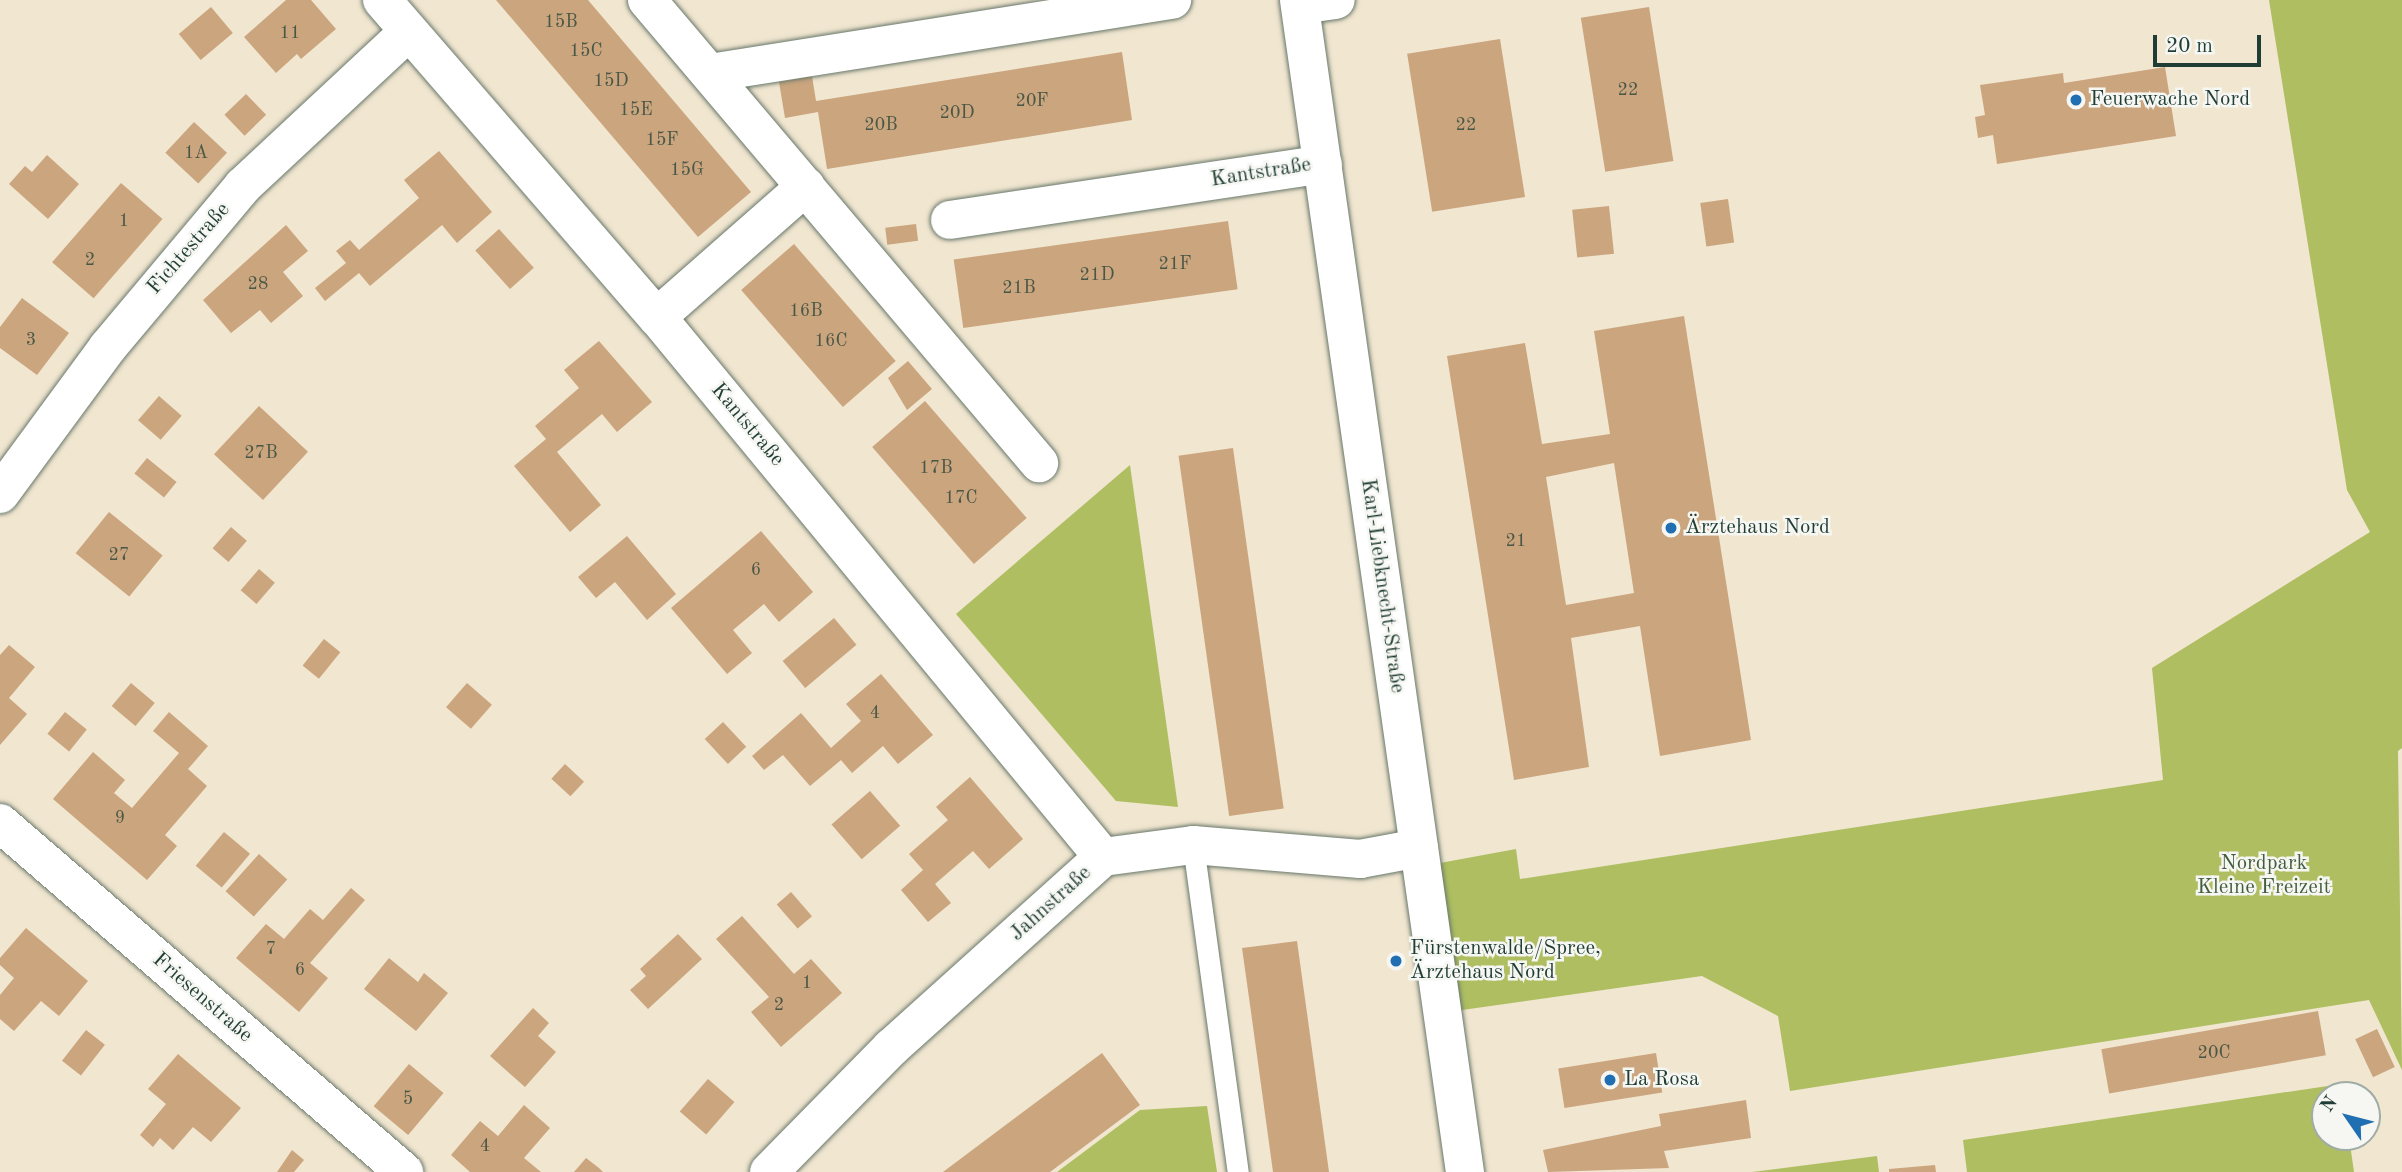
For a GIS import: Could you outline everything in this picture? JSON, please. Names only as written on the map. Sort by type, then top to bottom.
[{"type":"street","name":"Kantstraße","points":[[382,0],[657,317],[1103,857]]},
{"type":"street","points":[[647,0],[1040,463]]},
{"type":"street","points":[[710,73],[1172,0]]},
{"type":"street","name":"Karl-Liebknecht-Straße","points":[[1312,2],[1323,163],[1465,1172]]},
{"type":"street","name":"Fichtestraße","points":[[0,494],[116,337],[243,186],[408,32]]},
{"type":"street","name":"Kantstraße","points":[[950,220],[1323,163]]},
{"type":"street","points":[[657,317],[806,186]]},
{"type":"street","name":"Friesenstraße","points":[[0,823],[404,1172]]},
{"type":"street","name":"Jahnstraße","points":[[769,1172],[891,1048],[1103,857],[1194,845],[1360,859],[1419,848]]},
{"type":"lane","points":[[1194,845],[1238,1172]]},
{"type":"green space","name":"Nordpark Kleine Freizeit","points":[[2269,0],[2402,0],[2402,748],[2398,751],[2402,1070],[2369,1000],[1790,1091],[1778,1016],[1702,976],[1455,1011],[1440,863],[1516,849],[1520,879],[2163,780],[2152,668],[2370,532],[2347,490]]},
{"type":"green space","points":[[1130,465],[1178,807],[1116,801],[956,614]]},
{"type":"green space","points":[[2311,1088],[2311,1151],[2351,1151],[2354,1172],[1967,1172],[1963,1140]]},
{"type":"green space","points":[[1207,1106],[1217,1172],[1057,1172],[1140,1110]]},
{"type":"green space","points":[[1877,1156],[1879,1172],[1752,1172]]},
{"type":"building","points":[[286,0],[311,0],[336,29],[301,59],[297,54],[276,73],[244,37]]},
{"type":"building","points":[[496,0],[588,0],[751,192],[698,237]]},
{"type":"building","points":[[211,7],[233,33],[201,60],[179,34]]},
{"type":"building","points":[[1649,7],[1673,161],[1605,172],[1581,18]]},
{"type":"building","points":[[1500,39],[1525,197],[1432,212],[1407,54]]},
{"type":"building","points":[[1122,52],[1132,120],[827,169],[818,112],[785,118],[779,82],[812,76],[816,101]]},
{"type":"building","name":"Feuerwache Nord","points":[[2165,67],[2176,136],[1997,164],[1993,135],[1978,138],[1975,117],[1985,115],[1980,85],[2063,73],[2064,83]]},
{"type":"building","points":[[246,94],[266,115],[245,136],[224,115]]},
{"type":"building","points":[[194,122],[227,153],[198,183],[165,153]]},
{"type":"building","points":[[439,151],[492,212],[457,243],[442,225],[370,286],[359,273],[325,301],[315,288],[346,263],[336,251],[350,240],[359,250],[419,198],[404,180]]},
{"type":"building","points":[[47,155],[79,184],[48,219],[9,184],[25,166],[32,172]]},
{"type":"building","points":[[121,183],[163,219],[94,298],[52,262]]},
{"type":"building","points":[[1728,199],[1734,243],[1706,246],[1700,203]]},
{"type":"building","points":[[1609,206],[1614,254],[1577,258],[1572,210]]},
{"type":"building","points":[[1228,221],[1238,289],[963,328],[954,260]]},
{"type":"building","points":[[916,224],[918,241],[887,245],[885,228]]},
{"type":"building","points":[[286,225],[308,251],[283,272],[303,296],[271,323],[260,310],[231,333],[203,300]]},
{"type":"building","points":[[499,229],[534,268],[510,289],[475,250]]},
{"type":"building","points":[[794,244],[896,361],[843,407],[741,290]]},
{"type":"building","points":[[22,298],[69,333],[37,375],[0,348],[0,327]]},
{"type":"building","points":[[1684,316],[1751,740],[1660,756],[1640,626],[1571,638],[1589,767],[1514,780],[1447,356],[1525,343],[1542,444],[1610,434],[1594,331]],"holes":[[[1614,463],[1634,593],[1566,605],[1546,477]]]},
{"type":"building","points":[[599,341],[652,402],[617,432],[602,414],[557,452],[601,505],[570,532],[514,466],[546,439],[535,426],[579,388],[564,370]]},
{"type":"building","points":[[908,361],[932,389],[907,410],[888,378]]},
{"type":"building","points":[[159,396],[182,416],[161,440],[138,420]]},
{"type":"building","points":[[925,401],[1027,518],[974,564],[872,447]]},
{"type":"building","points":[[259,406],[308,452],[263,500],[214,454]]},
{"type":"building","points":[[1233,448],[1284,808],[1229,816],[1179,456]]},
{"type":"building","points":[[147,458],[177,482],[164,497],[134,474]]},
{"type":"building","points":[[109,512],[163,555],[129,597],[76,553]]},
{"type":"building","points":[[231,527],[247,541],[228,562],[213,548]]},
{"type":"building","points":[[761,531],[813,592],[779,622],[764,604],[733,630],[752,653],[727,674],[671,608]]},
{"type":"building","points":[[627,536],[676,594],[647,620],[615,582],[596,598],[578,577]]},
{"type":"building","points":[[259,569],[275,583],[256,604],[241,590]]},
{"type":"building","points":[[834,618],[856,645],[805,688],[783,661]]},
{"type":"building","points":[[324,639],[340,652],[319,679],[303,665]]},
{"type":"building","points":[[9,645],[35,667],[9,698],[27,714],[0,745],[0,655]]},
{"type":"building","points":[[881,674],[933,735],[898,764],[883,746],[852,773],[841,760],[810,786],[783,755],[764,770],[752,756],[801,713],[831,748],[861,721],[846,704]]},
{"type":"building","points":[[131,683],[155,703],[135,726],[112,706]]},
{"type":"building","points":[[467,683],[492,705],[471,729],[446,707]]},
{"type":"building","points":[[65,712],[87,730],[69,751],[47,734]]},
{"type":"building","points":[[169,712],[208,746],[188,769],[207,786],[165,835],[177,846],[147,880],[53,799],[93,752],[125,780],[114,793],[132,808],[179,753],[153,731]]},
{"type":"building","points":[[723,722],[746,747],[728,764],[705,739]]},
{"type":"building","points":[[565,764],[584,782],[570,796],[551,779]]},
{"type":"building","points":[[970,777],[1023,839],[989,869],[973,851],[935,884],[951,903],[928,922],[901,890],[923,870],[909,854],[948,820],[936,807]]},
{"type":"building","points":[[870,791],[900,826],[862,859],[832,824]]},
{"type":"building","points":[[224,832],[250,854],[222,888],[196,866]]},
{"type":"building","points":[[259,854],[287,879],[254,917],[226,891]]},
{"type":"building","points":[[351,888],[365,900],[310,963],[328,978],[299,1012],[236,958],[266,924],[284,939],[310,909],[323,920]]},
{"type":"building","points":[[791,892],[812,916],[798,929],[777,904]]},
{"type":"building","points":[[742,916],[794,974],[811,959],[842,993],[781,1047],[751,1012],[769,997],[716,939]]},
{"type":"building","points":[[26,928],[88,981],[59,1016],[41,1001],[14,1031],[0,1019],[0,995],[14,978],[0,965],[0,958]]},
{"type":"building","points":[[678,934],[702,959],[648,1009],[630,990],[646,976],[640,969]]},
{"type":"building","points":[[1297,941],[1329,1172],[1273,1172],[1242,948]]},
{"type":"building","points":[[389,958],[418,982],[424,973],[448,993],[416,1031],[364,989]]},
{"type":"building","points":[[533,1008],[549,1023],[538,1036],[556,1052],[525,1087],[490,1056]]},
{"type":"building","points":[[2318,1011],[2326,1055],[2109,1094],[2101,1049]]},
{"type":"building","points":[[2377,1029],[2395,1067],[2373,1077],[2355,1039]]},
{"type":"building","points":[[86,1030],[105,1045],[81,1076],[62,1061]]},
{"type":"building","points":[[1102,1053],[1140,1105],[1050,1172],[943,1172]]},
{"type":"building","name":"La Rosa","points":[[1656,1053],[1662,1093],[1564,1108],[1558,1068]]},
{"type":"building","points":[[178,1054],[241,1108],[211,1142],[193,1127],[173,1150],[160,1138],[153,1147],[140,1135],[166,1104],[148,1089]]},
{"type":"building","points":[[409,1064],[443,1093],[408,1135],[374,1106]]},
{"type":"building","points":[[708,1079],[734,1102],[706,1134],[680,1111]]},
{"type":"building","points":[[1746,1100],[1751,1138],[1664,1151],[1669,1168],[1548,1172],[1543,1150],[1661,1126],[1659,1114]]},
{"type":"building","points":[[524,1105],[550,1128],[524,1158],[541,1172],[470,1172],[451,1155],[480,1121],[498,1136]]},
{"type":"building","points":[[292,1150],[304,1160],[294,1172],[277,1172]]},
{"type":"building","points":[[586,1158],[599,1168],[603,1172],[574,1172]]},
{"type":"building","points":[[1935,1165],[1936,1172],[1889,1172],[1889,1169]]},
{"type":"place","name":"Feuerwache Nord","points":[[2076,100]]},
{"type":"place","name":"Ärztehaus Nord","points":[[1671,528]]},
{"type":"place","name":"Fürstenwalde/Spree, Ärztehaus Nord","points":[[1396,961]]},
{"type":"place","name":"La Rosa","points":[[1610,1080]]}]
